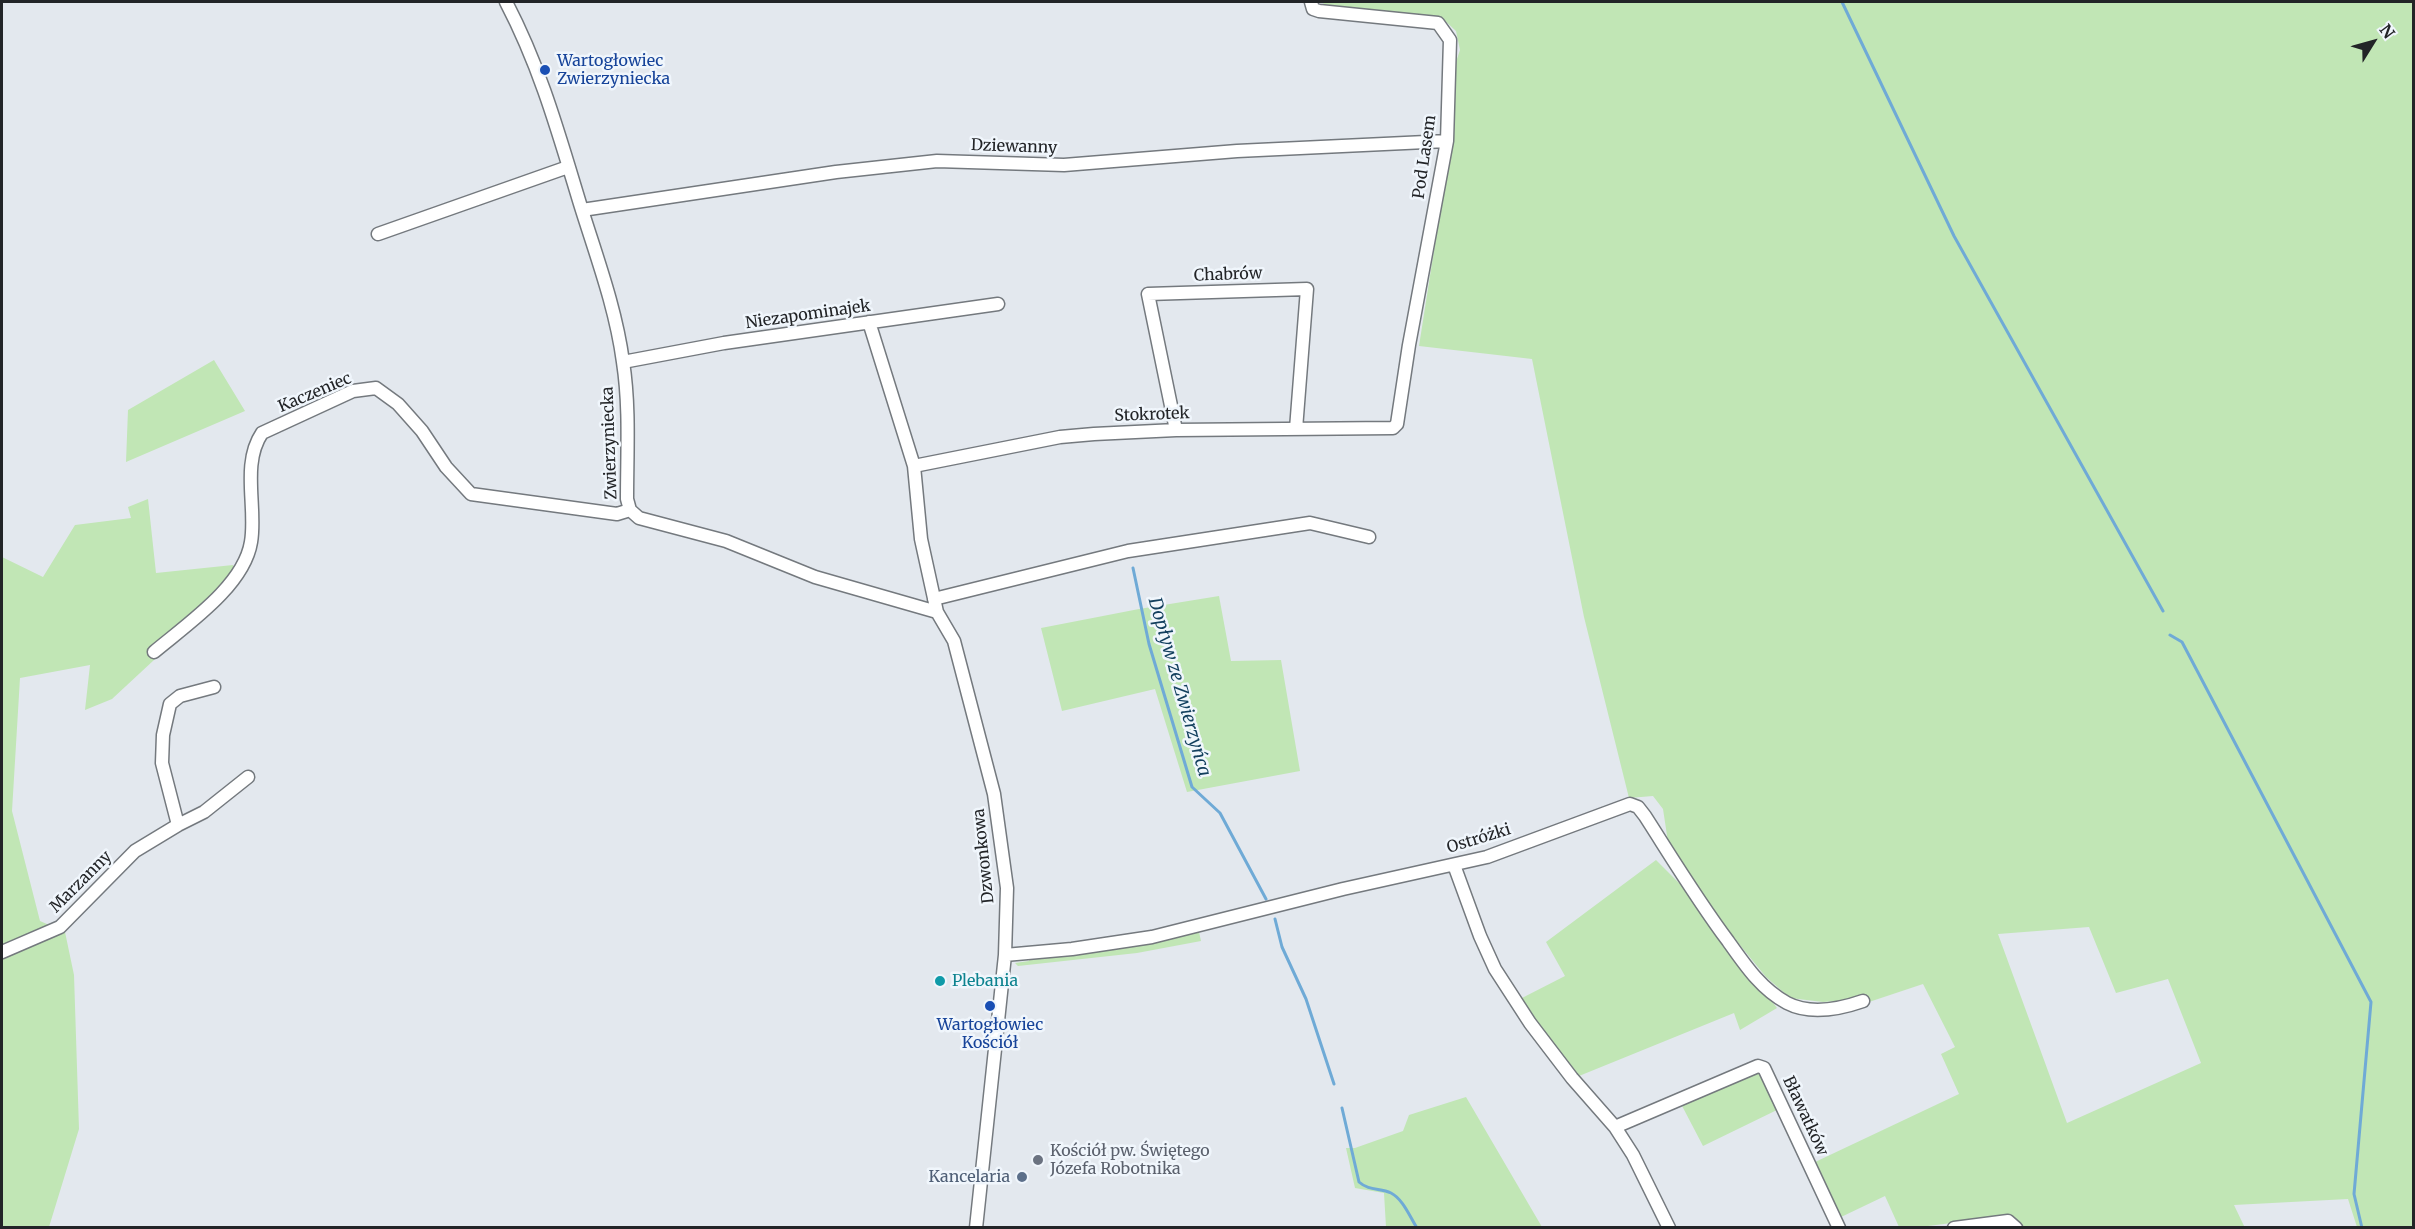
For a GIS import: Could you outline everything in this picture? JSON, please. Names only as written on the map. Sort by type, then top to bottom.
[{"type":"street","name":"Zwierzyniecka","points":[[506,2],[528,43],[543,82],[614,313],[623,362],[628,412],[627,499],[630,510],[639,518],[726,541],[815,577],[937,612]]},
{"type":"street","name":"Pod Lasem","points":[[1311,2],[1313,9],[1319,11],[1438,23],[1450,40],[1447,141],[1409,345],[1397,424],[1393,428]]},
{"type":"street","name":"Dziewanny","points":[[582,210],[837,172],[937,161],[1064,165],[1238,151],[1447,141]]},
{"type":"street","points":[[378,234],[568,166]]},
{"type":"street","name":"Chabrów","points":[[1176,430],[1148,294],[1307,289],[1296,429]]},
{"type":"street","name":"Niezapominajek","points":[[623,362],[724,343],[998,304]]},
{"type":"street","name":"Dzwonkowa","points":[[869,322],[914,466],[921,539],[937,612],[954,641],[994,794],[1007,888],[1005,955],[976,1227]]},
{"type":"street","name":"Kaczeniec","points":[[154,652],[232,582],[242,567],[251,543],[252,457],[255,442],[262,433],[353,391],[376,388],[398,404],[422,431],[446,467],[471,494],[617,514],[630,510]]},
{"type":"street","name":"Stokrotek","points":[[914,466],[1060,437],[1176,430],[1393,428]]},
{"type":"street","points":[[934,598],[1128,551],[1310,523],[1369,537]]},
{"type":"street","points":[[178,825],[162,763],[163,735],[170,704],[180,696],[214,687]]},
{"type":"street","name":"Marzanny","points":[[2,952],[60,927],[135,852],[204,812],[248,777]]},
{"type":"street","name":"Ostróżki","points":[[1005,955],[1072,949],[1163,934],[1343,889],[1454,865],[1486,857],[1630,804],[1638,807],[1645,816],[1708,915],[1754,977],[1771,992],[1789,1004],[1818,1011],[1846,1007],[1863,1001]]},
{"type":"street","points":[[1454,865],[1480,936],[1495,969],[1530,1023],[1565,1069],[1615,1126],[1633,1155],[1669,1227]]},
{"type":"street","name":"Bławatków","points":[[1615,1126],[1751,1066],[1764,1068],[1839,1227]]},
{"type":"street","points":[[1954,1227],[2008,1221],[2016,1227]]},
{"type":"green space","points":[[1321,2],[2413,2],[2413,1227],[2357,1227],[2348,1199],[2234,1205],[2245,1228],[2021,1228],[2007,1216],[1920,1227],[1899,1227],[1885,1196],[1839,1218],[1813,1163],[1959,1094],[1941,1054],[1955,1047],[1923,984],[1869,1002],[1851,1000],[1823,1002],[1790,998],[1766,977],[1721,922],[1668,842],[1663,809],[1653,796],[1629,798],[1584,617],[1532,359],[1419,346],[1451,142],[1455,65],[1460,50],[1456,31],[1443,19],[1332,9]],"holes":[[[2089,927],[2116,993],[2168,979],[2201,1063],[2067,1123],[1998,934]]]},
{"type":"green space","points":[[214,360],[245,411],[126,462],[128,410]]},
{"type":"green space","points":[[148,499],[156,573],[233,565],[238,582],[112,699],[85,710],[90,665],[20,678],[12,811],[40,921],[65,932],[74,975],[79,1129],[49,1227],[2,1227],[2,557],[43,577],[75,525],[131,518],[128,507]]},
{"type":"green space","points":[[1219,596],[1231,661],[1281,660],[1300,771],[1187,792],[1155,689],[1062,711],[1041,628]]},
{"type":"green space","points":[[1656,860],[1684,888],[1777,1008],[1740,1030],[1734,1013],[1579,1076],[1520,999],[1565,976],[1546,942]]},
{"type":"green space","points":[[1199,932],[1201,941],[1137,953],[1018,966],[1015,963],[1029,961],[1029,957],[1137,945]]},
{"type":"green space","points":[[1752,1071],[1761,1074],[1779,1109],[1703,1146],[1680,1102]]},
{"type":"green space","points":[[1466,1097],[1542,1227],[1386,1227],[1384,1193],[1355,1188],[1346,1148],[1355,1148],[1403,1131],[1409,1115]]},
{"type":"waterway","points":[[1842,2],[1954,236],[2163,611]]},
{"type":"waterway","name":"Dopływ ze Zwierzyńca","points":[[1133,568],[1149,644],[1192,787],[1220,813],[1266,899]]},
{"type":"waterway","points":[[2170,635],[2182,642],[2371,1002],[2354,1194],[2362,1228]]},
{"type":"waterway","name":"Dopływ ze Zwierzyńca","points":[[1275,919],[1282,947],[1306,999],[1334,1084]]},
{"type":"waterway","name":"Dopływ ze Zwierzyńca","points":[[1342,1108],[1359,1182],[1395,1196],[1403,1204],[1417,1228]]},
{"type":"place","name":"Wartogłowiec Zwierzyniecka","points":[[545,70]]},
{"type":"place","name":"Plebania","points":[[940,981]]},
{"type":"place","name":"Wartogłowiec Kościół","points":[[990,1006]]},
{"type":"place","name":"Kościół pw. Świętego Józefa Robotnika","points":[[1038,1160]]},
{"type":"place","name":"Kancelaria","points":[[1022,1177]]}]
